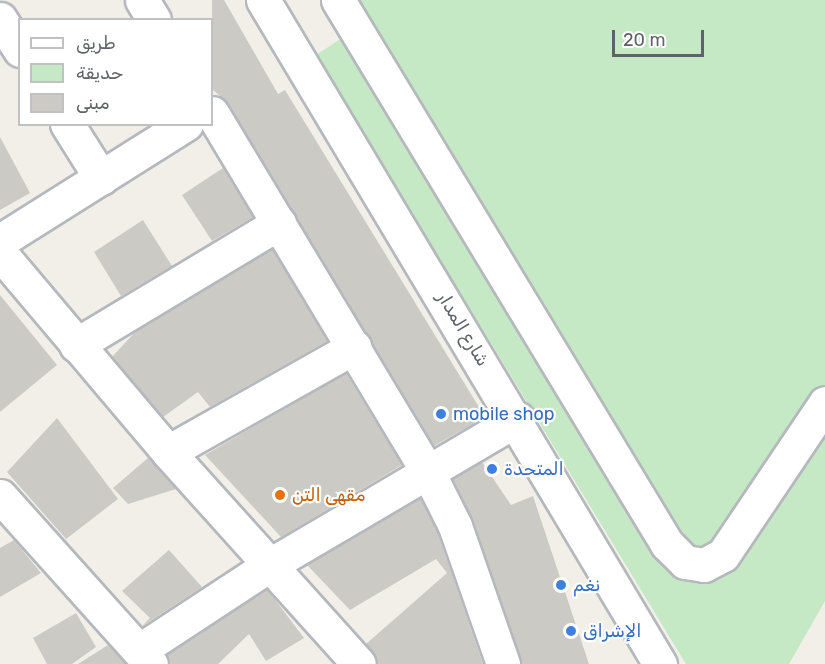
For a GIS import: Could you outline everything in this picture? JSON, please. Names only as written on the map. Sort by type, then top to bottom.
[{"type":"street","points":[[142,0],[153,18]]},
{"type":"street","name":"شارع المدار","points":[[263,0],[518,419],[652,660]]},
{"type":"street","points":[[338,0],[667,544],[685,562],[704,565],[723,555],[825,403]]},
{"type":"street","points":[[0,19],[18,47]]},
{"type":"street","points":[[213,114],[429,474],[455,526],[503,664]]},
{"type":"street","points":[[68,126],[101,178]]},
{"type":"street","points":[[0,241],[183,126]]},
{"type":"street","points":[[76,345],[279,223]]},
{"type":"street","points":[[0,253],[168,452],[268,566],[359,664]]},
{"type":"street","points":[[168,452],[354,347]]},
{"type":"street","points":[[0,496],[146,657],[268,566],[429,474],[518,419]]},
{"type":"green space","points":[[351,0],[825,0],[825,601],[789,664],[686,664],[316,55],[365,23]]},
{"type":"building","points":[[212,0],[224,0],[278,94],[285,90],[485,417],[434,446],[228,103],[213,90]]},
{"type":"building","points":[[0,137],[30,193],[0,210]]},
{"type":"building","points":[[223,168],[253,217],[212,241],[182,195]]},
{"type":"building","points":[[143,220],[172,266],[121,296],[94,252]]},
{"type":"building","points":[[272,249],[327,341],[210,407],[198,392],[163,417],[112,357],[137,330]]},
{"type":"building","points":[[0,295],[57,365],[0,412]]},
{"type":"building","points":[[346,373],[402,465],[281,537],[205,455]]},
{"type":"building","points":[[57,418],[118,499],[66,539],[7,472]]},
{"type":"building","points":[[148,458],[176,489],[128,504],[113,488]]},
{"type":"building","points":[[482,462],[511,505],[533,496],[589,664],[521,664],[473,520],[453,479]]},
{"type":"building","points":[[420,498],[438,533],[483,664],[377,664],[366,644],[447,573],[436,559],[350,610],[307,565]]},
{"type":"building","points":[[14,540],[41,573],[0,597],[0,548]]},
{"type":"building","points":[[169,550],[202,587],[142,626],[150,618],[122,591]]},
{"type":"building","points":[[267,589],[304,638],[266,661],[249,634],[218,664],[169,664],[167,655]]},
{"type":"building","points":[[76,613],[96,647],[72,664],[47,664],[33,638]]},
{"type":"building","points":[[108,645],[126,664],[78,664]]},
{"type":"place","name":"mobile shop","points":[[441,414]]},
{"type":"place","name":"المتحدة","points":[[492,469]]},
{"type":"place","name":"مقهى التن","points":[[280,495]]},
{"type":"place","name":"نغم","points":[[561,585]]},
{"type":"place","name":"الإشراق","points":[[571,631]]}]
